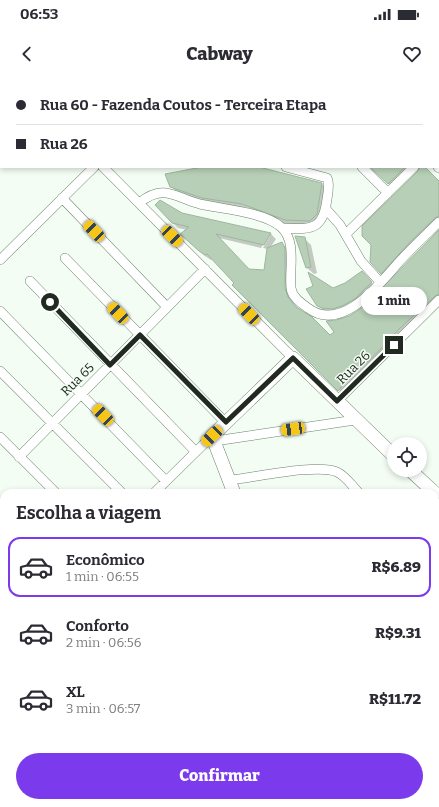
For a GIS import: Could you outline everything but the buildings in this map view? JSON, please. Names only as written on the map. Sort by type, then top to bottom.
[{"type":"main road","points":[[232,489],[214,438],[226,422],[293,358],[387,450]]},
{"type":"main road","points":[[418,477],[431,489]]},
{"type":"street","points":[[0,260],[93,168]]},
{"type":"street","points":[[104,168],[293,358]]},
{"type":"street","points":[[282,228],[312,228],[321,222],[326,209],[329,180],[327,178],[290,168]]},
{"type":"street","points":[[363,168],[388,192]]},
{"type":"street","points":[[346,234],[413,168]]},
{"type":"street","points":[[139,203],[150,195],[164,191],[193,202],[261,217],[277,224],[282,228],[290,247],[293,294],[312,312],[328,316],[343,312],[360,302],[439,222]]},
{"type":"street","points":[[62,198],[167,307]]},
{"type":"street","points":[[326,209],[336,219],[361,261],[380,282]]},
{"type":"street","points":[[65,258],[226,422]]},
{"type":"street","name":"Rua 65","points":[[19,456],[205,269]]},
{"type":"street","points":[[30,281],[196,452]]},
{"type":"street","name":"Rua 26","points":[[337,401],[439,300]]},
{"type":"street","points":[[0,311],[82,393],[166,481]]},
{"type":"street","points":[[0,371],[118,489]]},
{"type":"street","points":[[158,489],[196,452],[214,438],[355,420]]},
{"type":"street","points":[[0,437],[52,489]]},
{"type":"street","points":[[229,480],[295,471],[326,470],[340,474],[352,489]]},
{"type":"route","points":[[50,302],[110,365],[140,335],[226,422],[293,358],[337,401],[394,345]]}]
